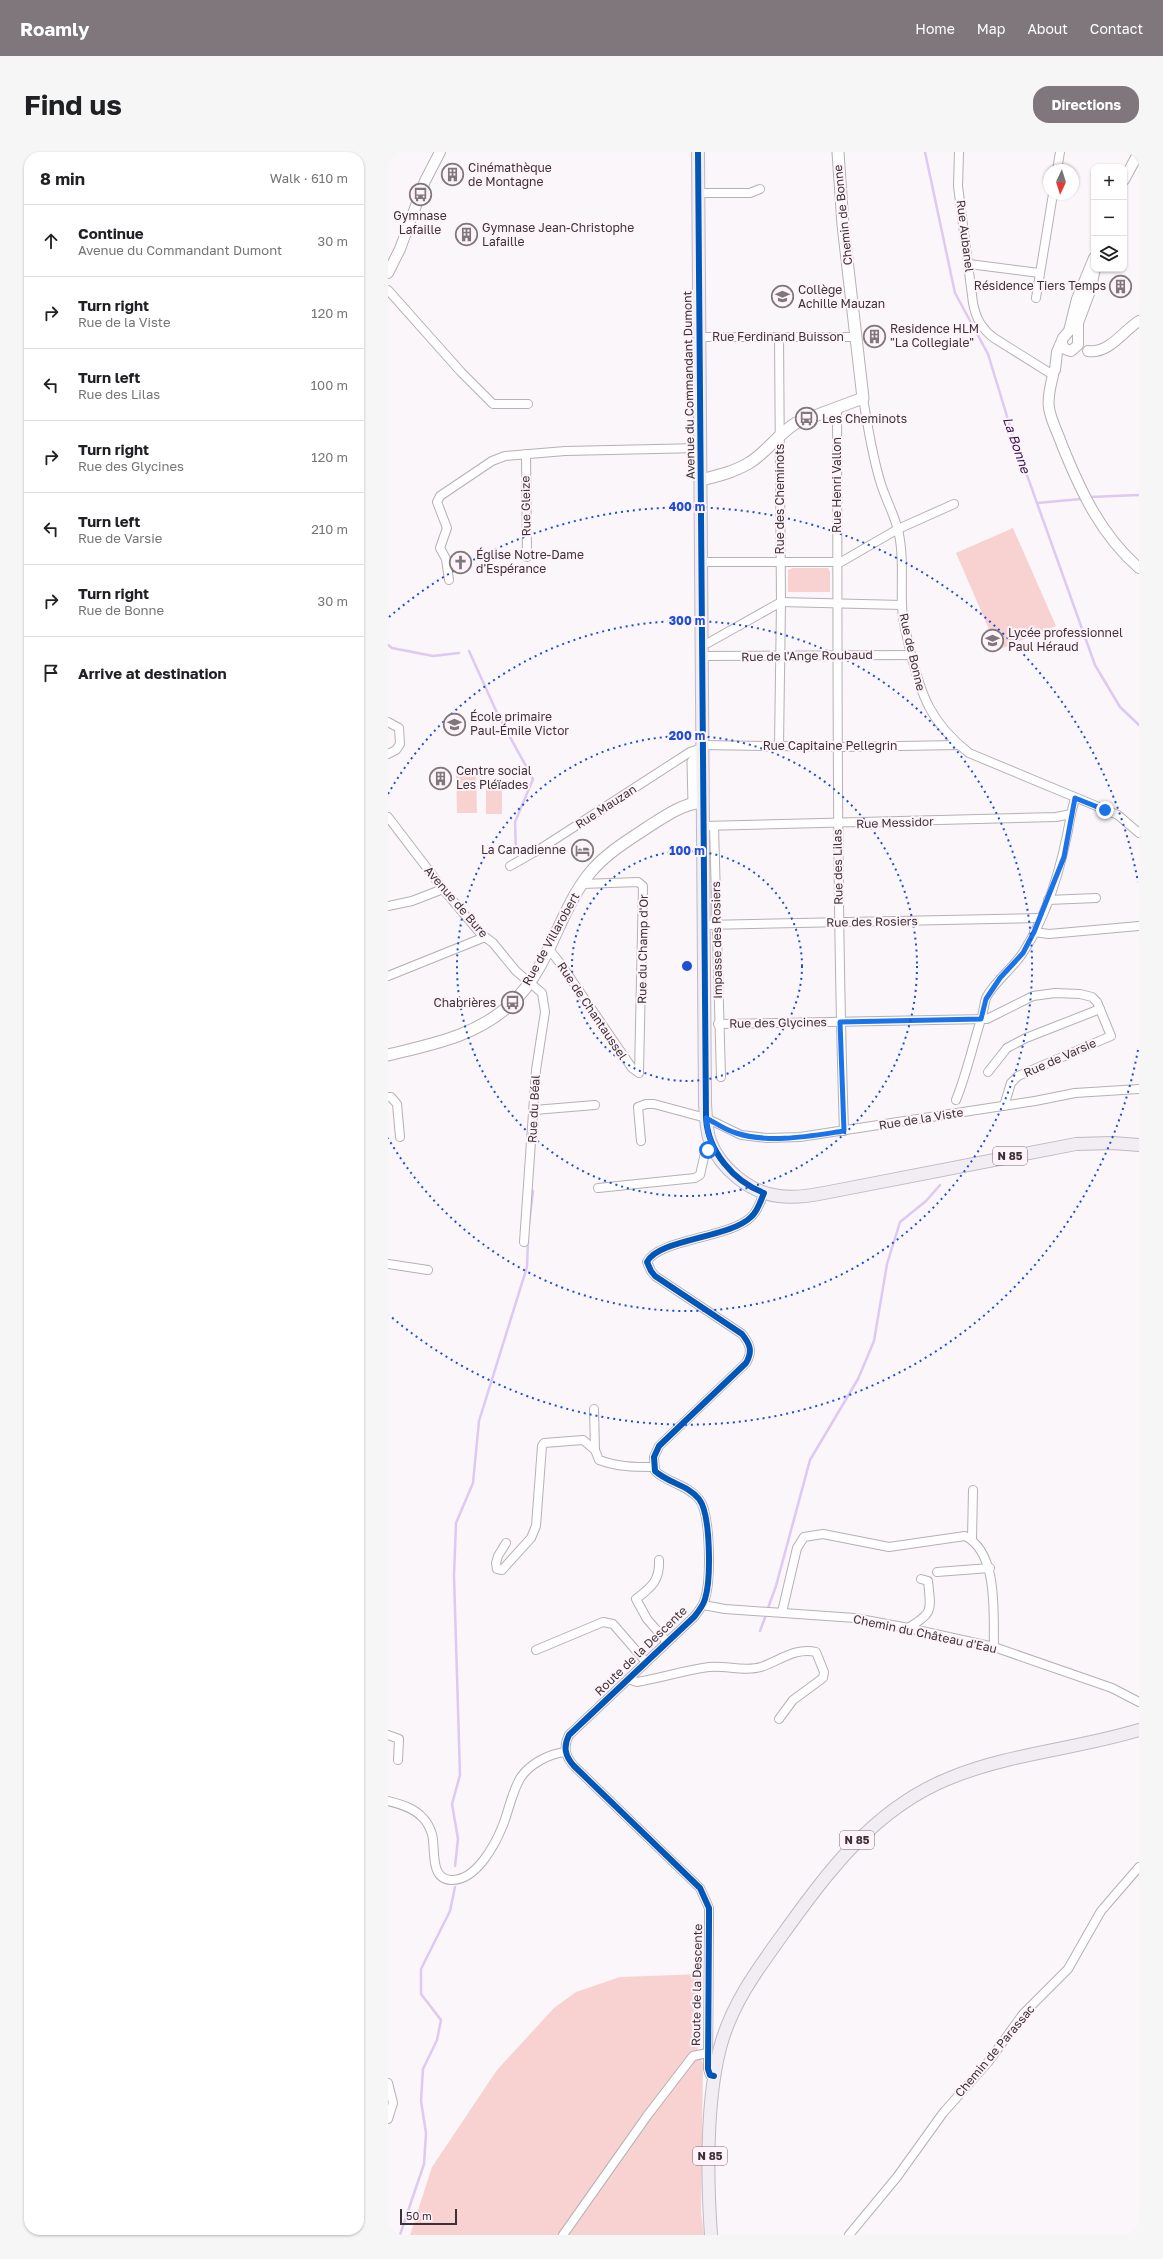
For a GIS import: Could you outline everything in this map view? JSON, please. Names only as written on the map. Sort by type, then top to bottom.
[{"type":"main road","name":"Avenue du Commandant Dumont","points":[[698,152],[702,644],[702,748],[698,803],[708,826],[709,855],[704,925],[706,1118],[708,1133],[713,1147],[731,1171],[747,1184],[764,1193],[785,1197],[824,1194],[1076,1144],[1113,1143],[1139,1145]]},
{"type":"main road","name":"Chemin de Bonne","points":[[838,152],[838,172],[864,398]]},
{"type":"main road","points":[[701,480],[725,474],[749,463],[780,435],[796,423],[864,398]]},
{"type":"main road","name":"Rue de Villarobert","points":[[388,1055],[463,1036],[481,1026],[512,1003],[529,982],[582,884],[601,860],[616,848],[657,821],[685,805],[698,803]]},
{"type":"main road","name":"N 85","points":[[711,2235],[710,2128],[714,2076],[724,2034],[742,1994],[822,1880],[851,1846],[882,1817],[906,1800],[929,1787],[974,1769],[998,1762],[1111,1738],[1139,1730]]},
{"type":"main road","name":"N 85","points":[[1111,1738],[1139,1735]]},
{"type":"street","points":[[388,273],[400,249],[425,181],[440,152]]},
{"type":"street","name":"Rue Aubanel","points":[[959,152],[958,186],[975,314],[984,330],[994,338],[1054,372]]},
{"type":"street","points":[[1058,164],[1060,152]]},
{"type":"street","points":[[1127,174],[1139,152]]},
{"type":"street","points":[[698,193],[750,193],[760,189]]},
{"type":"street","points":[[1036,298],[1052,200]]},
{"type":"street","points":[[969,264],[1039,273]]},
{"type":"street","points":[[1091,265],[1077,299],[1067,334],[1063,338],[1062,344],[1057,352],[1049,407],[1071,468],[1087,502],[1106,533],[1124,555],[1139,568]]},
{"type":"street","points":[[1054,372],[1076,345],[1078,323],[1090,291],[1094,272]]},
{"type":"street","points":[[388,290],[469,380],[493,404],[528,404]]},
{"type":"street","points":[[1062,344],[1065,349],[1076,345],[1088,351],[1096,351],[1105,348],[1139,321]]},
{"type":"street","points":[[1067,334],[1073,334],[1076,345]]},
{"type":"street","name":"Rue Ferdinand Buisson","points":[[699,337],[856,337]]},
{"type":"street","name":"Rue des Cheminots","points":[[779,337],[781,602]]},
{"type":"street","name":"Rue de Bonne","points":[[864,398],[873,455],[881,485],[898,529],[901,545],[902,605],[911,655],[919,686],[929,709],[941,727],[958,745],[977,757],[1118,815],[1139,833]]},
{"type":"street","name":"Rue Henri Vallon","points":[[837,407],[837,604]]},
{"type":"street","points":[[449,580],[446,559],[440,550],[447,528],[437,502],[440,496],[492,461],[505,456],[564,451],[701,448]]},
{"type":"street","name":"Rue Gleize","points":[[526,454],[527,557]]},
{"type":"street","points":[[701,562],[837,562],[898,529],[954,504]]},
{"type":"street","points":[[702,644],[708,643],[781,602],[902,605]]},
{"type":"street","points":[[779,746],[781,602]]},
{"type":"street","name":"Rue des Lilas","points":[[837,604],[840,1022],[844,1131]]},
{"type":"street","name":"Rue de l'Ange Roubaud","points":[[702,656],[911,655]]},
{"type":"street","points":[[388,722],[399,728],[400,738],[396,750],[388,754],[388,761]]},
{"type":"street","name":"Rue Capitaine Pellegrin","points":[[702,748],[958,745]]},
{"type":"street","name":"Rue Mauzan","points":[[510,866],[540,849],[690,752],[702,748]]},
{"type":"street","points":[[956,1100],[986,999],[1000,978],[1023,953],[1048,900],[1064,857],[1075,798]]},
{"type":"street","name":"Rue Messidor","points":[[708,826],[1044,818],[1071,814]]},
{"type":"street","name":"Avenue de Bure","points":[[388,817],[443,889],[485,937],[497,947],[516,971],[529,982]]},
{"type":"street","name":"Impasse des Rosiers","points":[[709,855],[716,925],[718,1024],[721,1077]]},
{"type":"street","name":"Rue du Champ d'Or","points":[[582,884],[638,882],[644,886],[641,1070],[637,1074]]},
{"type":"street","points":[[388,906],[412,901],[443,889]]},
{"type":"street","points":[[1048,900],[1096,898]]},
{"type":"street","name":"Rue des Rosiers","points":[[704,925],[1040,918]]},
{"type":"street","points":[[1034,932],[1049,934],[1139,926]]},
{"type":"street","points":[[388,976],[485,937]]},
{"type":"street","name":"Rue de Chantaussel","points":[[548,948],[637,1074]]},
{"type":"street","name":"Rue du Béal","points":[[524,1242],[536,1070],[545,1003],[542,993],[537,987],[529,982]]},
{"type":"street","points":[[981,1019],[993,1018],[1033,996],[1055,993],[1080,994],[1092,997],[1097,1002],[1100,1009],[1013,1044],[1000,1055],[988,1072]]},
{"type":"street","name":"Rue de Varsie","points":[[1004,1106],[1011,1083],[1018,1076],[1111,1036],[1100,1009]]},
{"type":"street","name":"Rue des Glycines","points":[[718,1024],[981,1019]]},
{"type":"street","name":"Rue de la Viste","points":[[641,1141],[638,1107],[641,1105],[654,1104],[706,1118],[734,1133],[748,1136],[800,1137],[1004,1106],[1075,1093],[1139,1089]]},
{"type":"street","points":[[388,1097],[391,1097],[397,1104],[400,1138]]},
{"type":"street","points":[[534,1110],[595,1105]]},
{"type":"street","points":[[598,1188],[695,1178],[701,1171],[705,1153],[713,1147]]},
{"type":"street","points":[[594,1409],[595,1450],[599,1460],[627,1467],[654,1467],[654,1457],[659,1446],[746,1362],[751,1350],[742,1334],[655,1276],[648,1267],[647,1262],[658,1251],[744,1223],[756,1211],[764,1193]]},
{"type":"street","points":[[388,1264],[428,1270]]},
{"type":"street","points":[[506,1543],[496,1563],[497,1569],[502,1570],[531,1538],[536,1526],[542,1446],[544,1443],[583,1440],[595,1450]]},
{"type":"street","name":"Route de la Descente","points":[[654,1467],[660,1475],[694,1493],[704,1506],[708,1534],[708,1584],[703,1605],[694,1617],[569,1735],[565,1746],[565,1752],[574,1766],[688,1874],[706,1897],[710,1920],[708,2069],[710,2075],[714,2076]]},
{"type":"street","points":[[973,1490],[972,1539],[990,1568],[994,1648]]},
{"type":"street","points":[[782,1612],[797,1548],[804,1537],[823,1534],[889,1547],[965,1536],[972,1539]]},
{"type":"street","points":[[659,1560],[660,1572],[650,1589],[636,1599],[647,1618],[667,1642]]},
{"type":"street","points":[[937,1572],[990,1568]]},
{"type":"street","points":[[908,1628],[926,1617],[930,1608],[928,1581],[921,1579]]},
{"type":"street","name":"Chemin du Château d'Eau","points":[[703,1605],[725,1609],[855,1618],[908,1628],[994,1648],[1112,1688],[1139,1702]]},
{"type":"street","points":[[536,1650],[603,1622],[613,1624],[646,1662]]},
{"type":"street","points":[[628,1678],[637,1682],[708,1667],[754,1668],[791,1654],[810,1650],[816,1652],[824,1672],[823,1678],[793,1700],[779,1719]]},
{"type":"street","points":[[388,1735],[399,1739],[398,1760]]},
{"type":"street","points":[[388,1801],[401,1804],[415,1811],[423,1818],[432,1834],[438,1872],[449,1880],[456,1880],[468,1875],[478,1866],[496,1840],[521,1777],[536,1763],[548,1756],[565,1752]]},
{"type":"street","name":"Chemin de Parassac","points":[[849,2235],[897,2177],[943,2113],[989,2061],[1024,2014],[1068,1969],[1101,1911],[1139,1867]]},
{"type":"street","points":[[563,2235],[647,2116],[693,2056],[708,2053]]},
{"type":"street","points":[[388,2083],[393,2103],[388,2119]]},
{"type":"shaded area","points":[[1013,528],[1056,626],[998,650],[956,553]]},
{"type":"shaded area","points":[[793,568],[828,568],[830,572],[830,592],[788,592],[788,570]]},
{"type":"shaded area","points":[[456,772],[476,772],[477,813],[457,813]]},
{"type":"shaded area","points":[[486,784],[502,784],[502,814],[486,814]]},
{"type":"shaded area","points":[[702,1974],[695,2040],[703,2064],[701,2213],[704,2235],[410,2235],[432,2167],[497,2070],[554,2008],[576,1992],[620,1977]]},
{"type":"waterway","name":"La Bonne","points":[[925,152],[955,293],[988,354],[1013,436],[1095,665],[1120,707],[1139,725]]},
{"type":"waterway","points":[[1090,497],[1139,495]]},
{"type":"waterway","points":[[1037,503],[1081,499]]},
{"type":"waterway","points":[[388,645],[392,648],[433,656],[459,653]]},
{"type":"waterway","points":[[469,651],[498,715],[533,779],[515,822],[516,853]]},
{"type":"waterway","points":[[768,1608],[776,1586],[810,1460],[858,1379],[874,1341],[887,1264],[900,1222],[926,1201],[940,1185]]},
{"type":"waterway","points":[[529,1224],[533,1191]]},
{"type":"waterway","points":[[455,1866],[458,1839],[452,1804],[460,1775],[454,1576],[456,1523],[473,1483],[479,1421],[527,1267],[528,1241]]},
{"type":"waterway","points":[[760,1631],[766,1615]]},
{"type":"waterway","points":[[400,2235],[424,2164],[426,2133],[421,2101],[423,2069],[437,2040],[441,2020],[421,1994],[421,1969],[450,1911],[455,1887]]},
{"type":"cycle path","points":[[698,152],[706,1118],[712,1142],[724,1163],[742,1181],[764,1193],[755,1212],[741,1224],[727,1230],[665,1248],[654,1254],[647,1262],[655,1276],[742,1334],[749,1344],[750,1351],[746,1363],[659,1446],[654,1457],[655,1471],[689,1490],[699,1499],[703,1507],[706,1518],[709,1548],[707,1590],[703,1604],[694,1617],[569,1735],[566,1744],[566,1751],[574,1766],[700,1888],[709,1908],[708,2069],[710,2075],[714,2076]]},
{"type":"place","name":"Cinémathèque de Montagne","points":[[453,175]]},
{"type":"place","name":"Gymnase Lafaille","points":[[420,195]]},
{"type":"place","name":"Gymnase Jean-Christophe Lafaille","points":[[467,235]]},
{"type":"place","name":"Résidence Tiers Temps","points":[[1121,286]]},
{"type":"place","name":"Collège Achille Mauzan","points":[[783,297]]},
{"type":"place","name":"Residence HLM \"La Collegiale\"","points":[[874,336]]},
{"type":"place","name":"Les Cheminots","points":[[806,419]]},
{"type":"place","name":"Église Notre-Dame d'Espérance","points":[[461,562]]},
{"type":"place","name":"Lycée professionnel Paul Héraud","points":[[993,640]]},
{"type":"place","name":"École primaire Paul-Émile Victor","points":[[454,724]]},
{"type":"place","name":"Centre social Les Pléïades","points":[[441,778]]},
{"type":"place","name":"La Canadienne","points":[[582,850]]},
{"type":"place","name":"Chabrières","points":[[512,1003]]},
{"type":"route","points":[[708,1150],[713,1147],[708,1133],[706,1118],[734,1133],[768,1138],[800,1137],[844,1131],[840,1022],[981,1019],[986,999],[1000,978],[1023,953],[1034,932],[1059,873],[1064,857],[1075,798],[1105,810]]}]
